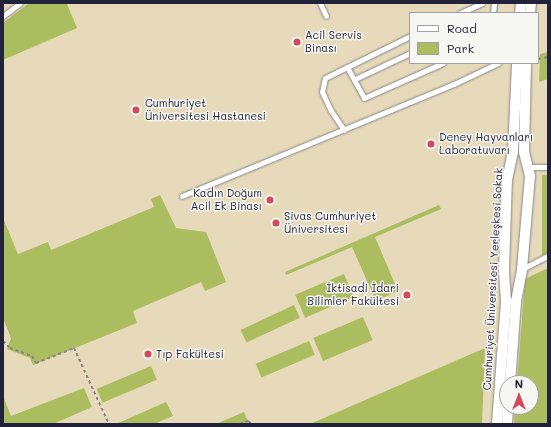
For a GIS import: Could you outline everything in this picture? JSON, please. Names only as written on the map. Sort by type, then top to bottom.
[{"type":"street","name":"Cumhuriyet Üniversitesi Yerleşkesi Sokak","points":[[497,424],[506,301],[504,269],[507,180],[512,152],[517,64]]},
{"type":"street","name":"Cumhuriyet Üniversitesi Yerleşkesi Sokak","points":[[511,375],[516,301],[522,269],[530,176],[524,152],[526,64]]},
{"type":"lane","points":[[3,16],[20,3]]},
{"type":"lane","points":[[320,3],[326,16]]},
{"type":"lane","points":[[462,12],[482,3]]},
{"type":"lane","points":[[344,130],[331,112],[322,92],[325,78],[409,36]]},
{"type":"lane","points":[[355,79],[409,54]]},
{"type":"lane","points":[[347,67],[355,79],[364,98],[440,64]]},
{"type":"lane","points":[[182,196],[454,84],[496,64]]},
{"type":"lane","points":[[528,167],[548,167]]},
{"type":"lane","points":[[522,269],[548,256]]},
{"type":"path","points":[[3,341],[10,348],[32,356],[36,363],[74,348],[109,424]]},
{"type":"path","points":[[240,424],[248,421],[252,424]]},
{"type":"shaded area","name":"Sivas Cumhuriyet Üniversitesi","points":[[3,3],[548,3],[548,424],[3,424]]},
{"type":"green space","points":[[29,3],[67,4],[77,28],[3,60],[3,23]]},
{"type":"green space","points":[[548,52],[548,79],[539,82],[540,54]]},
{"type":"green space","points":[[542,175],[548,175],[548,255],[542,255]]},
{"type":"green space","points":[[160,195],[176,228],[206,232],[226,282],[205,291],[201,282],[133,311],[137,323],[33,365],[30,358],[7,349],[11,338],[3,318],[3,218],[18,254],[48,242],[51,250],[154,207],[151,199]]},
{"type":"green space","points":[[439,205],[441,209],[375,237],[398,291],[376,301],[352,247],[286,275],[285,272]]},
{"type":"green space","points":[[548,268],[548,424],[514,424],[515,415],[539,415],[539,375],[518,375],[525,279]]},
{"type":"green space","points":[[344,274],[354,297],[305,318],[295,295]]},
{"type":"green space","points":[[294,305],[300,318],[246,343],[241,330]]},
{"type":"green space","points":[[363,317],[373,340],[323,361],[313,338]]},
{"type":"green space","points":[[309,341],[315,355],[261,377],[256,364]]},
{"type":"green space","points":[[485,348],[482,424],[310,424]]},
{"type":"green space","points":[[151,366],[157,380],[103,403],[97,389]]},
{"type":"green space","points":[[84,388],[92,407],[53,424],[3,424],[3,396],[11,416]]},
{"type":"green space","points":[[166,402],[173,416],[154,424],[116,424]]},
{"type":"green space","points":[[244,412],[249,424],[216,424]]},
{"type":"place","name":"Acil Servis Binası","points":[[297,42]]},
{"type":"place","name":"Cumhuriyet Üniversitesi Hastanesi","points":[[136,110]]},
{"type":"place","name":"Deney Hayvanları Laboratuvarı","points":[[431,144]]},
{"type":"place","name":"Kadın Doğum Acil Ek Binası","points":[[270,200]]},
{"type":"place","name":"Sivas Cumhuriyet Üniversitesi","points":[[276,223]]},
{"type":"place","name":"İktisadi İdari Bilimler Fakültesi","points":[[407,295]]},
{"type":"place","name":"Tıp Fakültesi","points":[[148,354]]}]
